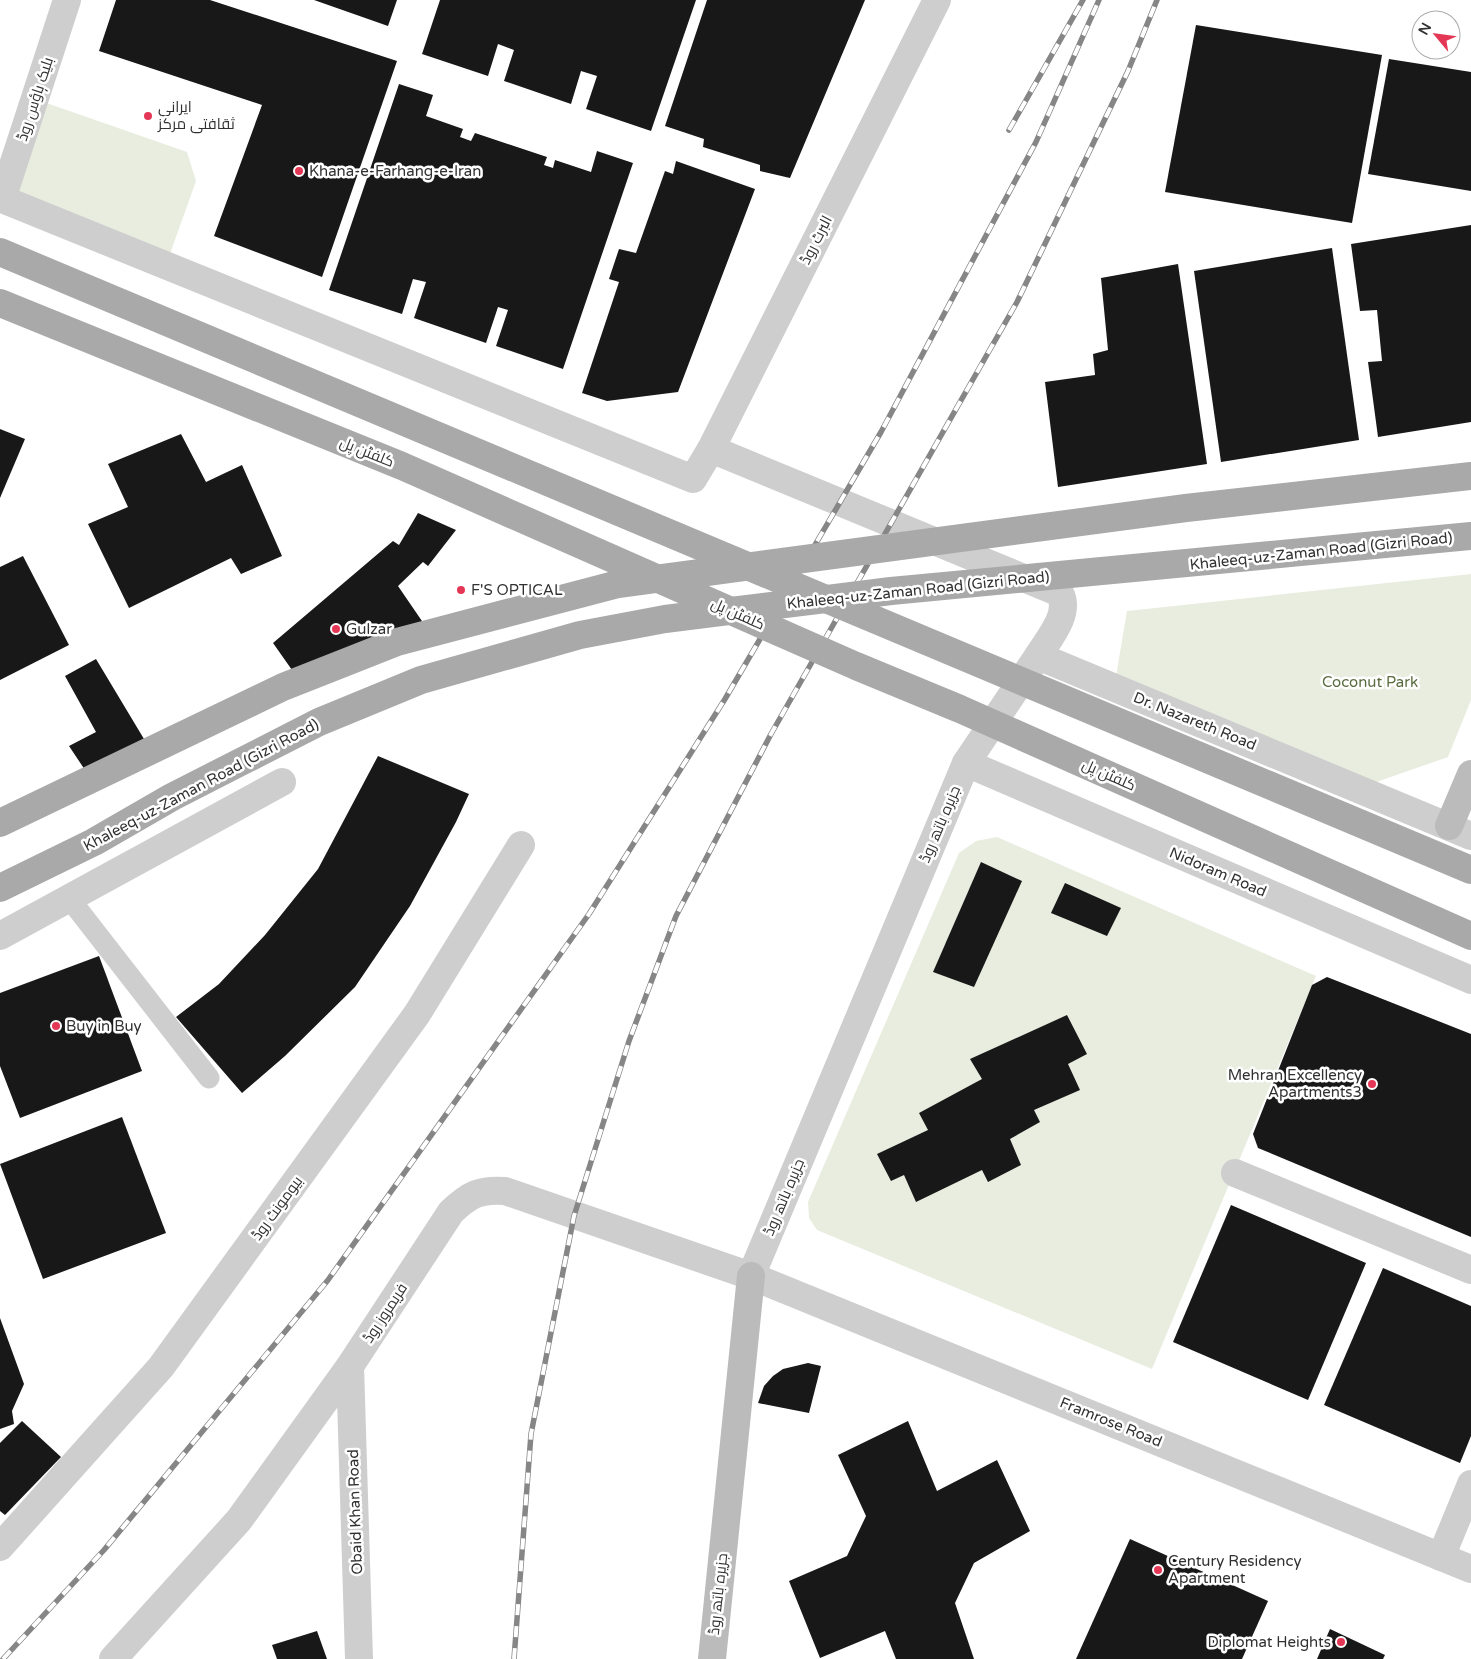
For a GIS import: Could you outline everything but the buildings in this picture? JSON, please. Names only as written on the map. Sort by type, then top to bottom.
[{"type":"main road","points":[[0,252],[1471,870]]},
{"type":"main road","name":"کلفٹن پل","points":[[0,303],[402,466],[856,666],[969,713],[1471,936]]},
{"type":"main road","points":[[0,823],[283,687],[397,642],[618,584],[1186,508],[1471,476]]},
{"type":"main road","name":"Khaleeq-uz-Zaman Road (Gizri Road)","points":[[0,888],[94,842],[172,797],[319,722],[421,680],[580,635],[664,618],[891,592],[1471,536]]},
{"type":"street","name":"بلیک ہاؤس روڈ","points":[[68,0],[2,199],[693,479]]},
{"type":"street","name":"البرٹ روڈ","points":[[693,479],[711,449],[937,0]]},
{"type":"street","points":[[711,449],[1060,593],[1064,602],[1062,615],[1038,656],[966,763]]},
{"type":"street","name":"Dr. Nazareth Road","points":[[1038,656],[1460,831]]},
{"type":"street","name":"Nidoram Road","points":[[966,763],[1471,980]]},
{"type":"street","name":"جزیرہ باتھ روڈ","points":[[712,1659],[751,1276],[966,763]]},
{"type":"street","points":[[1460,831],[1471,774]]},
{"type":"street","points":[[0,936],[282,782]]},
{"type":"street","name":"بیومونٹ روڈ","points":[[0,1547],[161,1367],[418,1014],[521,845]]},
{"type":"street","points":[[1235,1173],[1471,1270]]},
{"type":"street","name":"فریمروز روڈ","points":[[113,1659],[240,1520],[350,1366],[450,1212],[468,1196],[488,1190],[505,1191],[751,1276]]},
{"type":"street","name":"Framrose Road","points":[[751,1276],[1471,1569]]},
{"type":"street","name":"Obaid Khan Road","points":[[350,1366],[360,1659]]},
{"type":"street","points":[[1441,1557],[1471,1484]]},
{"type":"lane","points":[[70,898],[209,1078]]},
{"type":"green space","points":[[35,99],[187,152],[196,181],[166,265],[2,199]]},
{"type":"green space","name":"Coconut Park","points":[[1471,574],[1471,700],[1448,757],[1365,786],[1116,676],[1127,611]]},
{"type":"green space","points":[[997,837],[1316,976],[1152,1369],[817,1230],[809,1218],[808,1202],[959,853],[976,841]]},
{"type":"railway","points":[[1009,130],[1083,0]]},
{"type":"railway","points":[[3,1659],[104,1550],[328,1280],[589,914],[725,699],[881,432],[1036,142],[1099,0]]},
{"type":"railway","points":[[514,1659],[531,1434],[574,1216],[629,1041],[676,916],[771,734],[1017,302],[1128,71],[1157,0]]},
{"type":"place","name":"ایرانی ثقافتی مرکز","points":[[148,116]]},
{"type":"place","name":"Khana-e-Farhang-e-Iran","points":[[299,171]]},
{"type":"place","name":"F'S OPTICAL","points":[[461,590]]},
{"type":"place","name":"Gulzar","points":[[336,629]]},
{"type":"place","name":"Buy in Buy","points":[[56,1026]]},
{"type":"place","name":"Mehran Excellency Apartments3","points":[[1372,1084]]},
{"type":"place","name":"Century Residency Apartment","points":[[1158,1570]]},
{"type":"place","name":"Diplomat Heights","points":[[1341,1642]]}]
